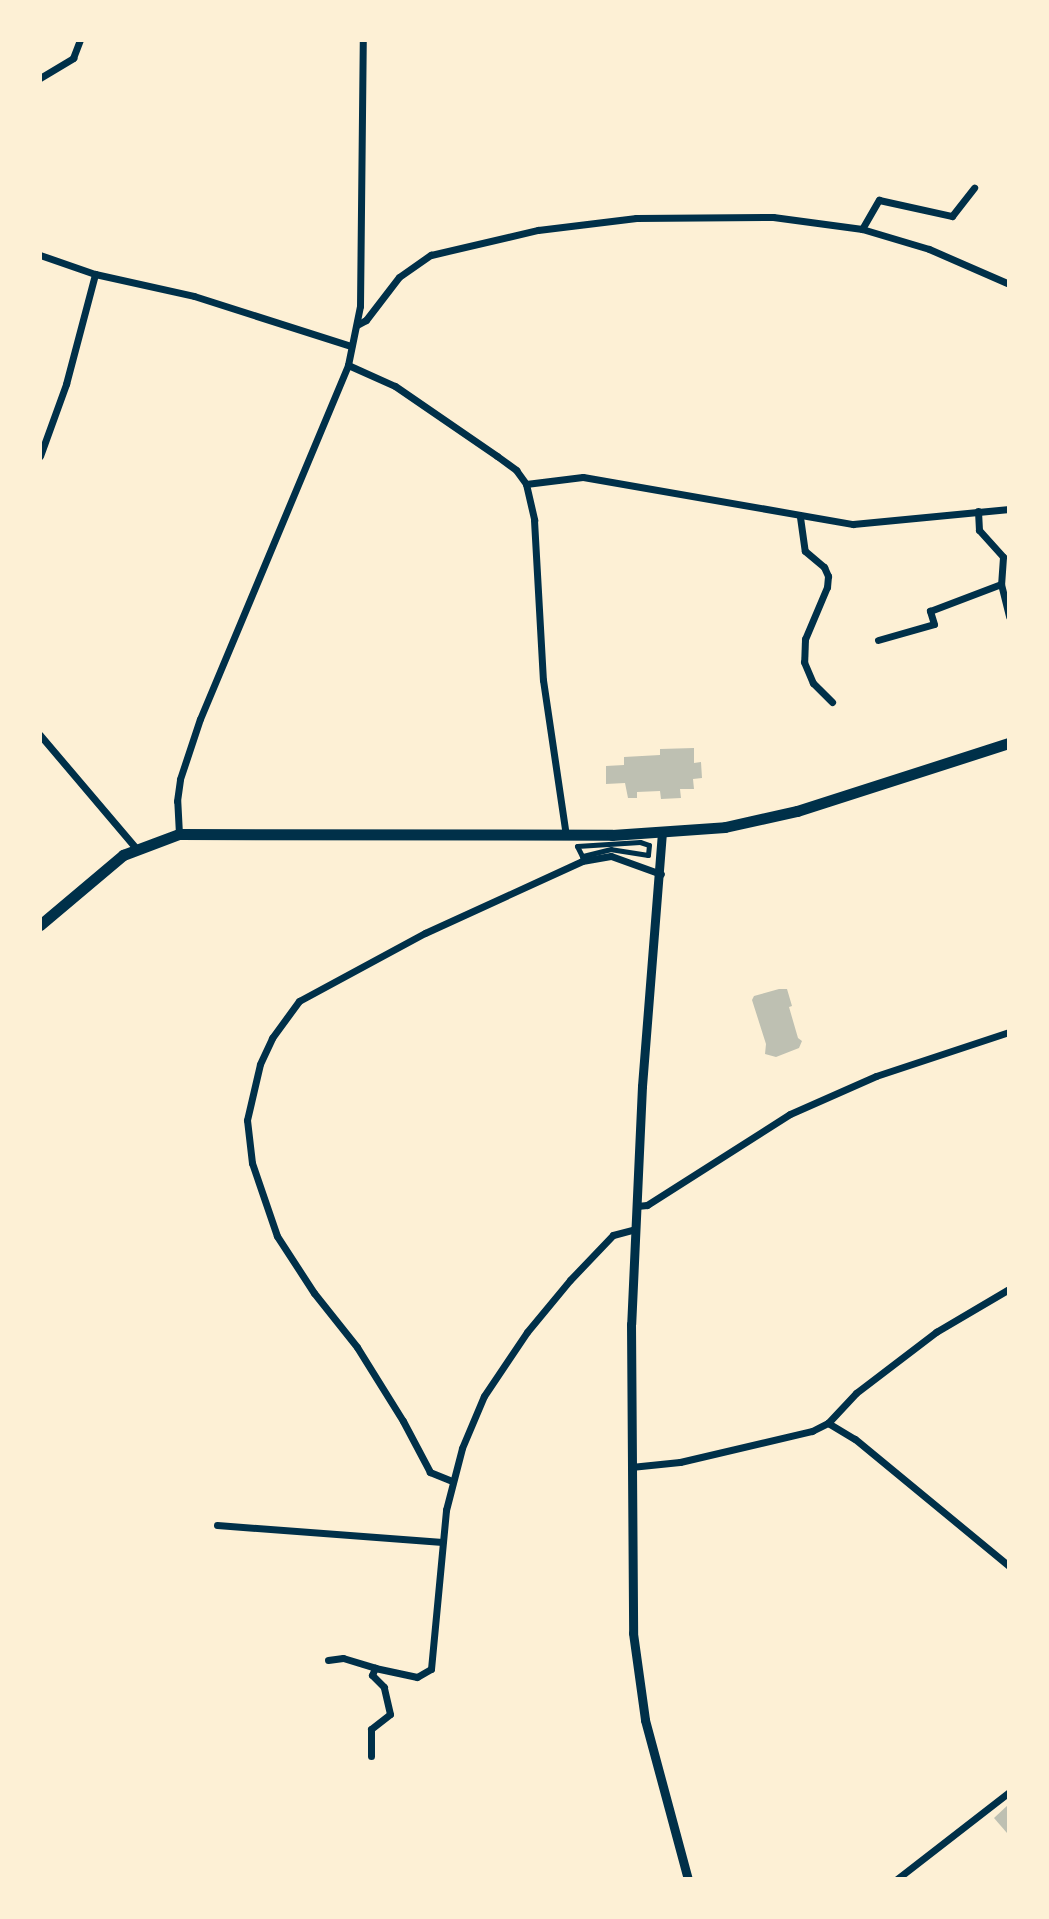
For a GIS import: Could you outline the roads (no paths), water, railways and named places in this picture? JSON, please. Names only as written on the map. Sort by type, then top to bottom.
[{"type":"highway","points":[[40,925],[136,848],[179,834],[566,835],[725,827],[797,811],[1009,743]]},
{"type":"street","points":[[40,78],[73,58],[80,40]]},
{"type":"street","points":[[179,834],[177,801],[180,779],[200,719],[348,365],[357,325],[363,40]]},
{"type":"street","points":[[862,229],[879,200],[952,216],[974,188]]},
{"type":"street","points":[[357,325],[366,320],[399,277],[431,255],[538,230],[636,218],[773,217],[862,229],[929,249],[1009,284]]},
{"type":"street","points":[[40,255],[95,274],[194,296],[351,346]]},
{"type":"street","points":[[40,456],[66,384],[95,274]]},
{"type":"street","points":[[348,365],[395,386],[516,470],[526,484],[534,520],[543,680],[566,835]]},
{"type":"street","points":[[526,484],[583,477],[853,524],[899,522],[1009,509]]},
{"type":"street","points":[[978,511],[979,530],[1003,557],[1001,584],[1009,617]]},
{"type":"street","points":[[800,517],[805,551],[824,567],[828,576],[827,587],[805,639],[804,662],[813,683],[832,702]]},
{"type":"street","points":[[878,640],[934,624],[930,611],[1001,584]]},
{"type":"street","points":[[40,735],[136,848]]},
{"type":"street","points":[[662,832],[642,1086],[635,1229],[631,1467],[633,1633],[642,1694],[688,1879]]},
{"type":"street","points":[[640,842],[651,849],[645,857],[611,849],[582,856],[578,843],[640,842]]},
{"type":"street","points":[[452,1481],[430,1472],[403,1421],[357,1347],[314,1293],[277,1236],[252,1163],[247,1120],[260,1064],[272,1038],[299,1001],[425,933],[582,861],[611,856],[661,874]]},
{"type":"street","points":[[637,1206],[647,1205],[790,1114],[876,1076],[1009,1032]]},
{"type":"street","points":[[328,1660],[343,1658],[417,1677],[431,1669],[442,1542],[452,1481],[484,1396],[527,1332],[613,1235],[635,1229]]},
{"type":"street","points":[[631,1467],[680,1462],[812,1431],[828,1423],[856,1393],[936,1332],[1009,1289]]},
{"type":"street","points":[[828,1423],[855,1439],[1009,1566]]},
{"type":"street","points":[[217,1525],[442,1542]]},
{"type":"street","points":[[371,1756],[368,1736],[371,1729],[390,1714],[384,1687],[372,1675],[375,1668]]},
{"type":"street","points":[[897,1879],[1009,1792]]}]
